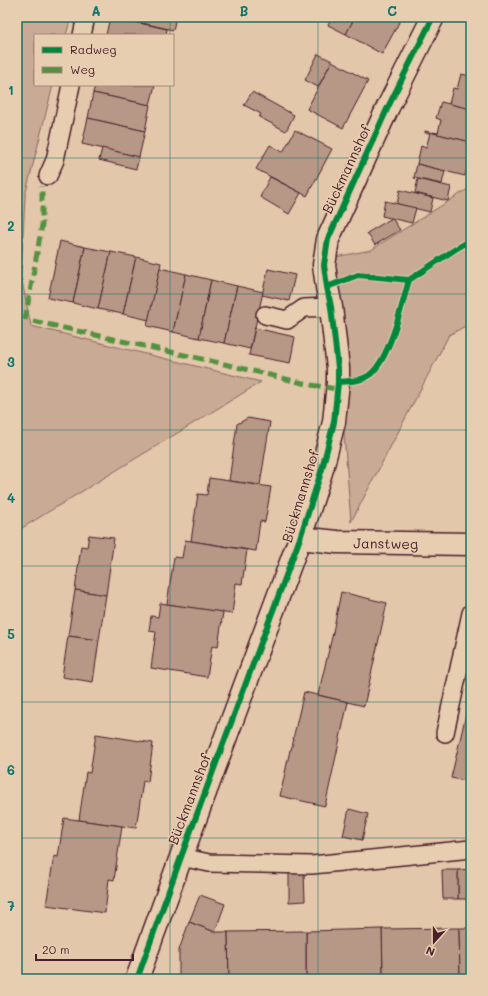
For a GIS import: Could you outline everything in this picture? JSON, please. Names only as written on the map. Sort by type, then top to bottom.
[{"type":"street","name":"Bückmannshof","points":[[137,979],[300,538],[322,469],[334,422],[338,382],[338,368],[331,307],[324,265],[328,239],[388,107],[433,17]]},
{"type":"street","name":"Janstweg","points":[[300,538],[337,542],[471,544]]},
{"type":"lane","points":[[82,34],[86,17]]},
{"type":"lane","points":[[48,176],[55,160],[71,86]]},
{"type":"lane","points":[[265,315],[287,320],[304,308],[331,307]]},
{"type":"lane","points":[[445,733],[471,613]]},
{"type":"lane","points":[[181,857],[209,863],[312,865],[471,849]]},
{"type":"shaded area","points":[[17,17],[71,17],[66,34],[34,34],[34,86],[53,86],[25,196],[21,276],[31,326],[261,382],[17,531]]},
{"type":"shaded area","points":[[471,187],[471,323],[449,335],[351,522],[330,258],[371,250]]},
{"type":"building","points":[[110,17],[167,29],[166,34],[106,34]]},
{"type":"building","points":[[116,17],[176,17],[173,30]]},
{"type":"building","points":[[338,17],[355,17],[346,34],[328,25],[331,20],[335,22]]},
{"type":"building","points":[[355,17],[402,17],[382,54],[346,34]]},
{"type":"building","points":[[471,46],[471,62],[468,61]]},
{"type":"building","points":[[318,54],[332,61],[318,87],[305,80]]},
{"type":"building","points":[[332,61],[368,81],[343,128],[307,109]]},
{"type":"building","points":[[461,74],[471,76],[471,109],[449,104],[453,88],[457,89]]},
{"type":"building","points":[[95,86],[155,86],[150,105],[93,93]]},
{"type":"building","points":[[252,92],[294,115],[286,131],[259,117],[261,114],[244,105]]},
{"type":"building","points":[[93,93],[150,105],[145,131],[88,118]]},
{"type":"building","points":[[441,102],[471,109],[471,142],[433,133],[438,133],[441,120],[436,118]]},
{"type":"building","points":[[88,118],[145,131],[139,157],[82,144]]},
{"type":"building","points":[[295,130],[332,149],[307,196],[256,169],[270,145],[283,152]]},
{"type":"building","points":[[425,131],[471,142],[471,149],[465,176],[417,164],[421,146],[426,148],[430,133],[425,133]]},
{"type":"building","points":[[102,148],[139,157],[136,169],[99,160]]},
{"type":"building","points":[[417,164],[445,171],[442,184],[414,178]]},
{"type":"building","points":[[270,177],[301,193],[289,214],[260,197]]},
{"type":"building","points":[[418,179],[451,187],[448,201],[415,193]]},
{"type":"building","points":[[400,190],[433,198],[430,212],[397,204]]},
{"type":"building","points":[[385,201],[416,208],[412,223],[382,216]]},
{"type":"building","points":[[392,218],[400,230],[375,245],[367,233]]},
{"type":"building","points":[[60,241],[85,247],[73,303],[48,298]]},
{"type":"building","points":[[85,247],[111,252],[98,309],[73,303]]},
{"type":"building","points":[[111,252],[136,257],[123,314],[98,309]]},
{"type":"building","points":[[136,257],[161,263],[149,320],[123,314]]},
{"type":"building","points":[[160,268],[186,274],[173,332],[147,326]]},
{"type":"building","points":[[268,269],[295,275],[289,301],[262,295]]},
{"type":"building","points":[[186,274],[211,280],[199,338],[173,332]]},
{"type":"building","points":[[211,280],[237,286],[224,343],[199,338]]},
{"type":"building","points":[[237,286],[263,292],[250,349],[224,343]]},
{"type":"building","points":[[255,328],[295,337],[290,363],[249,355]]},
{"type":"building","points":[[248,418],[270,422],[260,485],[229,481],[237,424]]},
{"type":"building","points":[[209,478],[271,487],[265,522],[260,521],[256,551],[191,541],[198,494],[207,495]]},
{"type":"building","points":[[89,535],[114,538],[106,595],[75,590],[81,546],[87,547]]},
{"type":"building","points":[[185,540],[247,550],[242,584],[236,583],[232,614],[167,604],[174,557],[182,558]]},
{"type":"building","points":[[75,590],[106,595],[99,640],[68,636]]},
{"type":"building","points":[[341,592],[387,603],[364,706],[318,695]]},
{"type":"building","points":[[160,603],[223,612],[218,647],[212,646],[207,677],[151,668],[156,632],[149,631],[151,616],[158,617]]},
{"type":"building","points":[[68,636],[99,640],[93,682],[62,677]]},
{"type":"building","points":[[304,692],[348,702],[325,806],[280,796]]},
{"type":"building","points":[[471,693],[471,782],[451,778]]},
{"type":"building","points":[[96,734],[153,743],[148,782],[143,781],[136,828],[79,820],[86,772],[90,773]]},
{"type":"building","points":[[349,809],[368,814],[362,840],[343,836]]},
{"type":"building","points":[[64,818],[122,826],[114,880],[109,879],[105,913],[46,905],[54,856],[58,857]]},
{"type":"building","points":[[471,869],[471,899],[458,899],[458,870]]},
{"type":"building","points":[[442,870],[458,870],[458,899],[443,899]]},
{"type":"building","points":[[289,872],[304,872],[305,901],[289,902]]},
{"type":"building","points":[[200,895],[225,904],[215,932],[189,922]]},
{"type":"building","points":[[189,922],[215,932],[228,932],[229,979],[179,979],[179,950]]},
{"type":"building","points":[[459,928],[460,977],[383,978],[382,929]]},
{"type":"building","points":[[459,928],[471,928],[471,976],[460,977]]},
{"type":"building","points":[[382,929],[383,978],[306,979],[306,931]]},
{"type":"building","points":[[306,931],[306,979],[229,979],[228,932]]},
{"type":"marked path","points":[[25,320],[42,225],[42,186]]},
{"type":"marked path","points":[[33,321],[311,385],[337,389]]},
{"type":"cycle path","points":[[137,979],[300,538],[322,469],[334,422],[338,382],[338,368],[331,307],[324,265],[328,239],[388,107],[433,17]]},
{"type":"cycle path","points":[[338,382],[354,381],[365,378],[376,369],[394,332],[409,280],[471,240]]},
{"type":"cycle path","points":[[327,287],[358,275],[409,280]]}]
